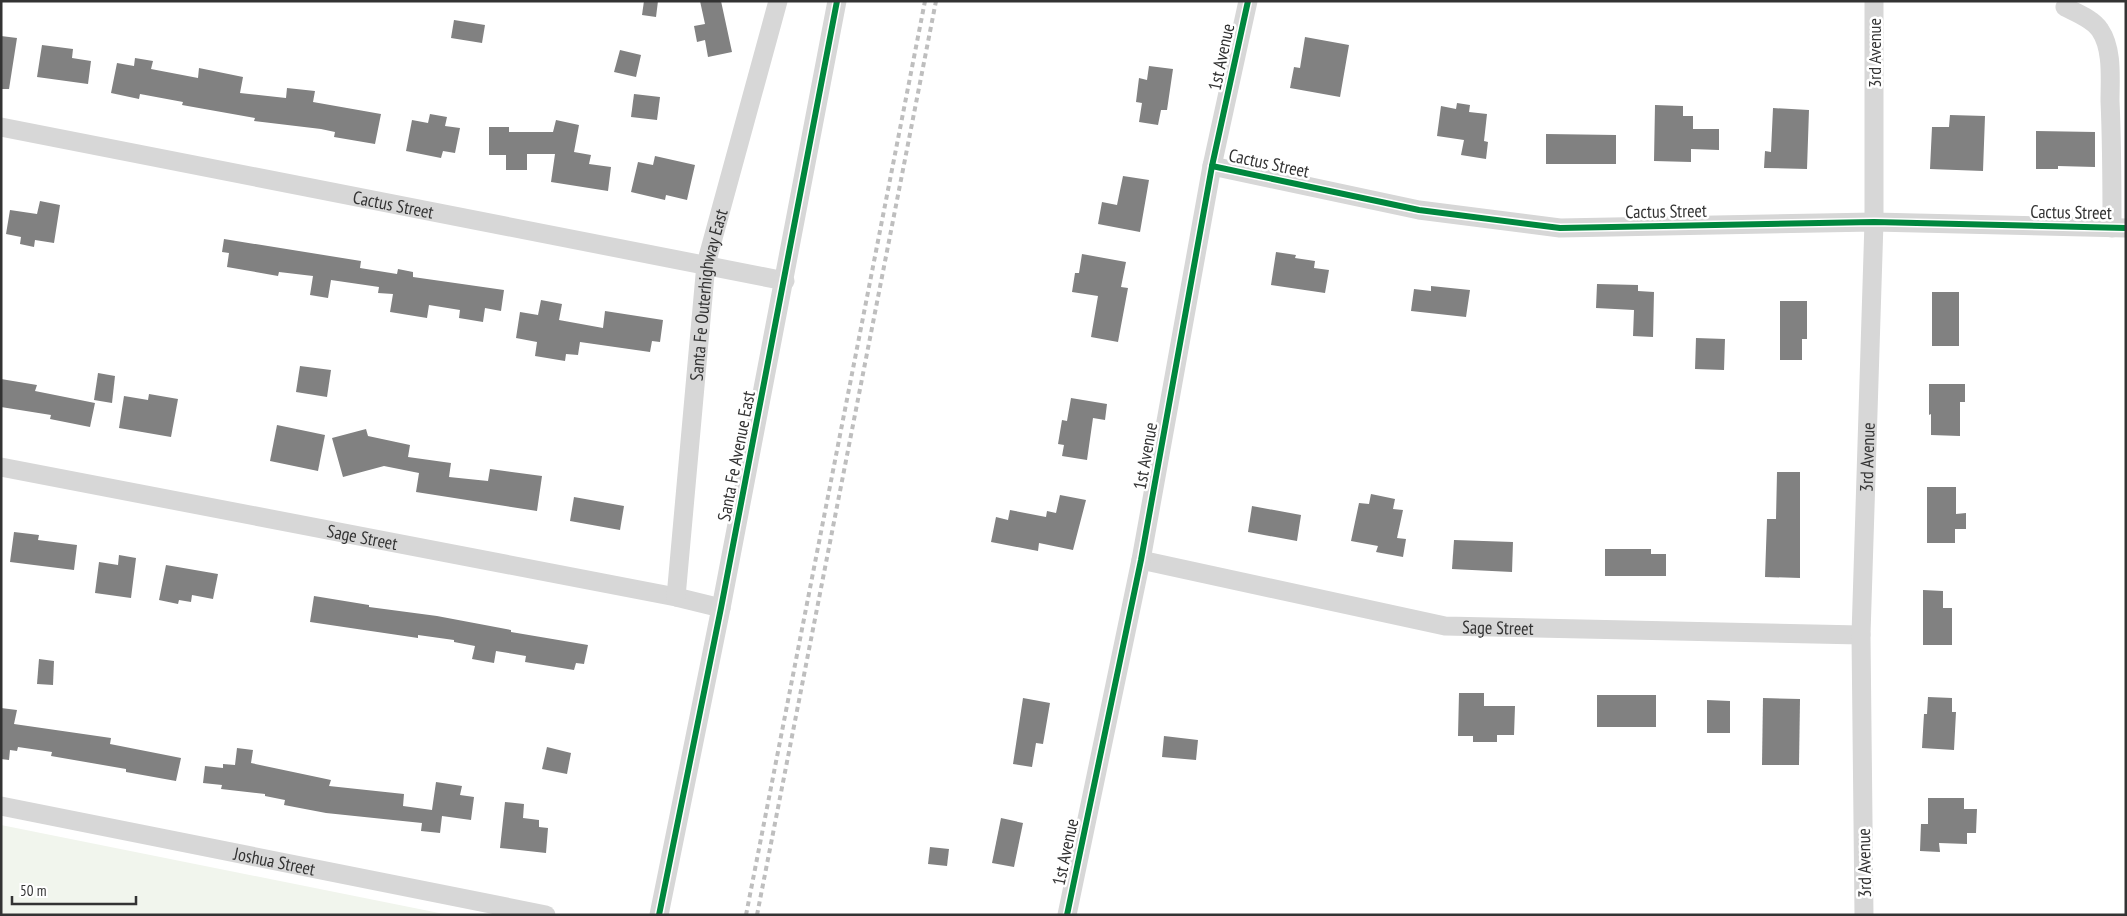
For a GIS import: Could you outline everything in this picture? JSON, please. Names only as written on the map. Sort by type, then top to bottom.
[{"type":"street","name":"Santa Fe Outerhighway East","points":[[676,597],[706,264],[778,1]]},
{"type":"street","name":"Santa Fe Avenue East","points":[[659,915],[722,608],[837,1]]},
{"type":"street","name":"1st Avenue","points":[[1067,915],[1141,560],[1212,166],[1248,1]]},
{"type":"street","name":"3rd Avenue","points":[[1864,915],[1861,635],[1874,222],[1874,1]]},
{"type":"street","points":[[2065,7],[2089,19],[2100,30],[2107,46],[2110,70],[2112,145],[2119,228]]},
{"type":"street","name":"Cactus Street","points":[[1,127],[785,281]]},
{"type":"street","name":"Cactus Street","points":[[1212,166],[1419,210],[1560,228],[1874,222],[2119,228]]},
{"type":"street","name":"Sage Street","points":[[1,468],[676,597],[722,608]]},
{"type":"street","name":"Sage Street","points":[[1141,560],[1445,626],[1861,635]]},
{"type":"street","name":"Joshua Street","points":[[1,806],[546,915]]},
{"type":"shaded area","points":[[1,825],[449,915],[1,915]]},
{"type":"building","points":[[644,1],[658,1],[656,17],[642,15]]},
{"type":"building","points":[[700,1],[721,1],[732,52],[708,57],[705,40],[697,42],[694,26],[705,24]]},
{"type":"building","points":[[454,20],[485,25],[482,43],[451,38]]},
{"type":"building","points":[[1,36],[17,38],[9,89],[1,89]]},
{"type":"building","points":[[1305,37],[1349,45],[1340,97],[1290,88],[1294,67],[1300,68]]},
{"type":"building","points":[[42,45],[73,49],[72,58],[91,61],[88,84],[37,77]]},
{"type":"building","points":[[620,50],[641,55],[636,77],[614,72]]},
{"type":"building","points":[[135,58],[153,61],[151,69],[198,78],[199,68],[243,77],[240,93],[286,98],[287,88],[315,91],[313,102],[381,114],[375,144],[334,137],[335,132],[321,129],[254,121],[255,118],[182,105],[183,102],[140,94],[139,99],[111,93],[117,63],[134,66]]},
{"type":"building","points":[[1149,66],[1173,69],[1167,110],[1161,110],[1158,125],[1139,122],[1142,103],[1136,102],[1139,78],[1147,80]]},
{"type":"building","points":[[634,94],[660,97],[657,120],[631,117]]},
{"type":"building","points":[[1457,103],[1470,105],[1469,112],[1487,114],[1484,141],[1488,142],[1486,159],[1461,155],[1464,140],[1437,136],[1441,106],[1456,109]]},
{"type":"building","points":[[1655,105],[1683,106],[1683,116],[1693,116],[1693,129],[1719,129],[1719,150],[1691,149],[1691,162],[1654,161]]},
{"type":"building","points":[[1773,108],[1809,110],[1807,169],[1764,168],[1765,151],[1771,152]]},
{"type":"building","points":[[430,114],[447,117],[445,126],[460,128],[455,153],[443,151],[441,158],[406,151],[412,120],[428,123]]},
{"type":"building","points":[[1950,115],[1985,116],[1983,171],[1930,169],[1932,127],[1949,127]]},
{"type":"building","points":[[556,120],[579,125],[574,152],[591,155],[589,164],[611,167],[608,191],[551,182],[555,154],[527,154],[527,170],[506,170],[506,155],[489,155],[489,127],[509,127],[509,132],[553,132]]},
{"type":"building","points":[[2036,131],[2095,132],[2095,167],[2058,166],[2058,169],[2036,169]]},
{"type":"building","points":[[1546,134],[1616,135],[1616,164],[1546,164]]},
{"type":"building","points":[[655,156],[695,165],[687,200],[666,195],[665,200],[631,192],[638,162],[653,165]]},
{"type":"building","points":[[1123,176],[1149,180],[1140,232],[1098,224],[1102,202],[1117,205]]},
{"type":"building","points":[[40,201],[60,205],[54,243],[35,240],[34,247],[20,244],[21,237],[6,234],[10,210],[37,214]]},
{"type":"building","points":[[224,239],[361,261],[360,268],[397,274],[398,269],[413,272],[413,277],[504,290],[501,311],[485,308],[483,322],[459,318],[460,310],[429,305],[427,318],[390,312],[393,294],[378,293],[379,287],[331,280],[328,298],[310,295],[313,276],[279,272],[278,276],[227,267],[229,253],[222,252]]},
{"type":"building","points":[[1276,252],[1296,255],[1295,258],[1315,261],[1314,268],[1329,270],[1325,293],[1271,285]]},
{"type":"building","points":[[1082,254],[1126,262],[1121,287],[1128,288],[1118,342],[1091,337],[1098,296],[1072,292],[1075,273],[1079,273]]},
{"type":"building","points":[[1597,284],[1638,285],[1638,291],[1654,292],[1653,337],[1633,336],[1634,310],[1596,308]]},
{"type":"building","points":[[1431,286],[1470,290],[1466,317],[1411,311],[1414,289],[1431,291]]},
{"type":"building","points":[[1932,292],[1959,292],[1959,346],[1932,346]]},
{"type":"building","points":[[541,300],[562,304],[559,320],[603,328],[605,311],[663,320],[660,342],[652,341],[650,352],[580,342],[578,355],[566,354],[565,361],[535,356],[537,342],[516,338],[520,312],[538,315]]},
{"type":"building","points":[[1780,301],[1807,301],[1807,339],[1802,339],[1802,360],[1780,360]]},
{"type":"building","points":[[1696,338],[1725,339],[1724,370],[1695,369]]},
{"type":"building","points":[[300,366],[331,370],[327,397],[296,392]]},
{"type":"building","points":[[98,373],[115,376],[112,403],[94,400]]},
{"type":"building","points":[[1,379],[37,385],[35,391],[95,403],[90,427],[50,419],[51,415],[1,407]]},
{"type":"building","points":[[1929,384],[1965,384],[1965,402],[1960,402],[1960,436],[1931,435]]},
{"type":"building","points":[[149,394],[178,399],[171,437],[119,428],[124,396],[148,400]]},
{"type":"building","points":[[1071,398],[1107,404],[1105,420],[1093,418],[1087,460],[1062,456],[1064,445],[1058,444],[1062,420],[1067,421]]},
{"type":"building","points":[[277,425],[325,435],[318,471],[270,461]]},
{"type":"building","points":[[366,429],[368,436],[410,445],[408,457],[451,463],[449,477],[488,481],[490,469],[542,476],[537,511],[416,492],[419,473],[384,466],[343,477],[332,438]]},
{"type":"building","points":[[1777,472],[1800,472],[1800,578],[1765,577],[1767,519],[1776,519]]},
{"type":"building","points":[[1927,487],[1956,487],[1956,514],[1966,513],[1966,529],[1955,529],[1955,543],[1927,543]]},
{"type":"building","points":[[1371,494],[1395,499],[1393,509],[1403,510],[1397,538],[1406,539],[1403,557],[1376,552],[1378,546],[1351,541],[1359,503],[1369,504]]},
{"type":"building","points":[[1060,495],[1086,500],[1073,550],[1039,543],[1038,551],[991,542],[996,517],[1008,520],[1010,510],[1046,517],[1047,511],[1056,513]]},
{"type":"building","points":[[574,497],[624,506],[620,530],[570,521]]},
{"type":"building","points":[[1252,506],[1301,515],[1297,541],[1248,532]]},
{"type":"building","points":[[14,532],[39,535],[38,540],[77,545],[74,570],[10,562]]},
{"type":"building","points":[[1454,540],[1513,542],[1512,572],[1452,569]]},
{"type":"building","points":[[1605,549],[1651,549],[1651,554],[1666,554],[1666,576],[1605,576]]},
{"type":"building","points":[[119,555],[136,558],[131,598],[95,593],[99,562],[118,565]]},
{"type":"building","points":[[166,565],[218,574],[213,599],[192,595],[191,602],[179,600],[178,604],[159,600]]},
{"type":"building","points":[[1923,590],[1943,591],[1943,608],[1952,608],[1952,645],[1923,645]]},
{"type":"building","points":[[314,596],[369,605],[369,607],[437,616],[511,630],[511,632],[588,645],[584,664],[576,663],[574,670],[525,662],[526,656],[496,651],[494,663],[472,659],[475,646],[454,642],[454,640],[418,635],[418,638],[310,622]]},
{"type":"building","points":[[39,659],[54,661],[53,685],[37,684]]},
{"type":"building","points":[[1459,693],[1484,693],[1484,706],[1515,706],[1514,735],[1497,735],[1497,742],[1473,742],[1473,736],[1458,736]]},
{"type":"building","points":[[1597,695],[1656,695],[1656,727],[1597,727]]},
{"type":"building","points":[[1928,697],[1952,698],[1952,712],[1956,712],[1954,750],[1922,748],[1924,714],[1927,714]]},
{"type":"building","points":[[1023,698],[1050,703],[1043,744],[1036,743],[1032,767],[1013,764]]},
{"type":"building","points":[[1763,698],[1800,699],[1799,765],[1762,765]]},
{"type":"building","points":[[1707,700],[1730,701],[1730,733],[1707,733]]},
{"type":"building","points":[[1,708],[17,710],[14,724],[111,738],[110,744],[181,758],[176,781],[126,772],[126,769],[51,756],[52,752],[18,747],[17,751],[10,750],[9,760],[1,759]]},
{"type":"building","points":[[1164,736],[1198,740],[1196,760],[1162,757]]},
{"type":"building","points":[[547,747],[571,753],[567,774],[542,769]]},
{"type":"building","points":[[237,748],[253,750],[251,763],[331,780],[329,786],[404,794],[403,806],[432,810],[436,782],[462,786],[460,795],[474,797],[471,820],[442,816],[440,833],[421,831],[422,823],[326,813],[284,805],[285,800],[265,796],[265,794],[221,789],[222,785],[203,783],[205,766],[223,768],[223,764],[235,765]]},
{"type":"building","points":[[1928,798],[1964,798],[1964,809],[1977,809],[1976,833],[1967,833],[1967,844],[1939,843],[1940,852],[1920,851],[1921,824],[1928,824]]},
{"type":"building","points":[[505,802],[524,804],[523,818],[539,820],[539,827],[548,828],[546,853],[500,848]]},
{"type":"building","points":[[1001,818],[1023,823],[1014,867],[992,863]]},
{"type":"building","points":[[930,847],[949,849],[947,866],[928,864]]},
{"type":"railway","points":[[746,915],[925,1]]},
{"type":"railway","points":[[757,915],[936,1]]},
{"type":"cycle path","points":[[659,915],[721,608],[837,1]]},
{"type":"cycle path","points":[[1067,915],[1141,560],[1212,166],[1248,1]]},
{"type":"cycle path","points":[[1212,166],[1419,210],[1560,228],[1874,222],[2126,228]]}]
